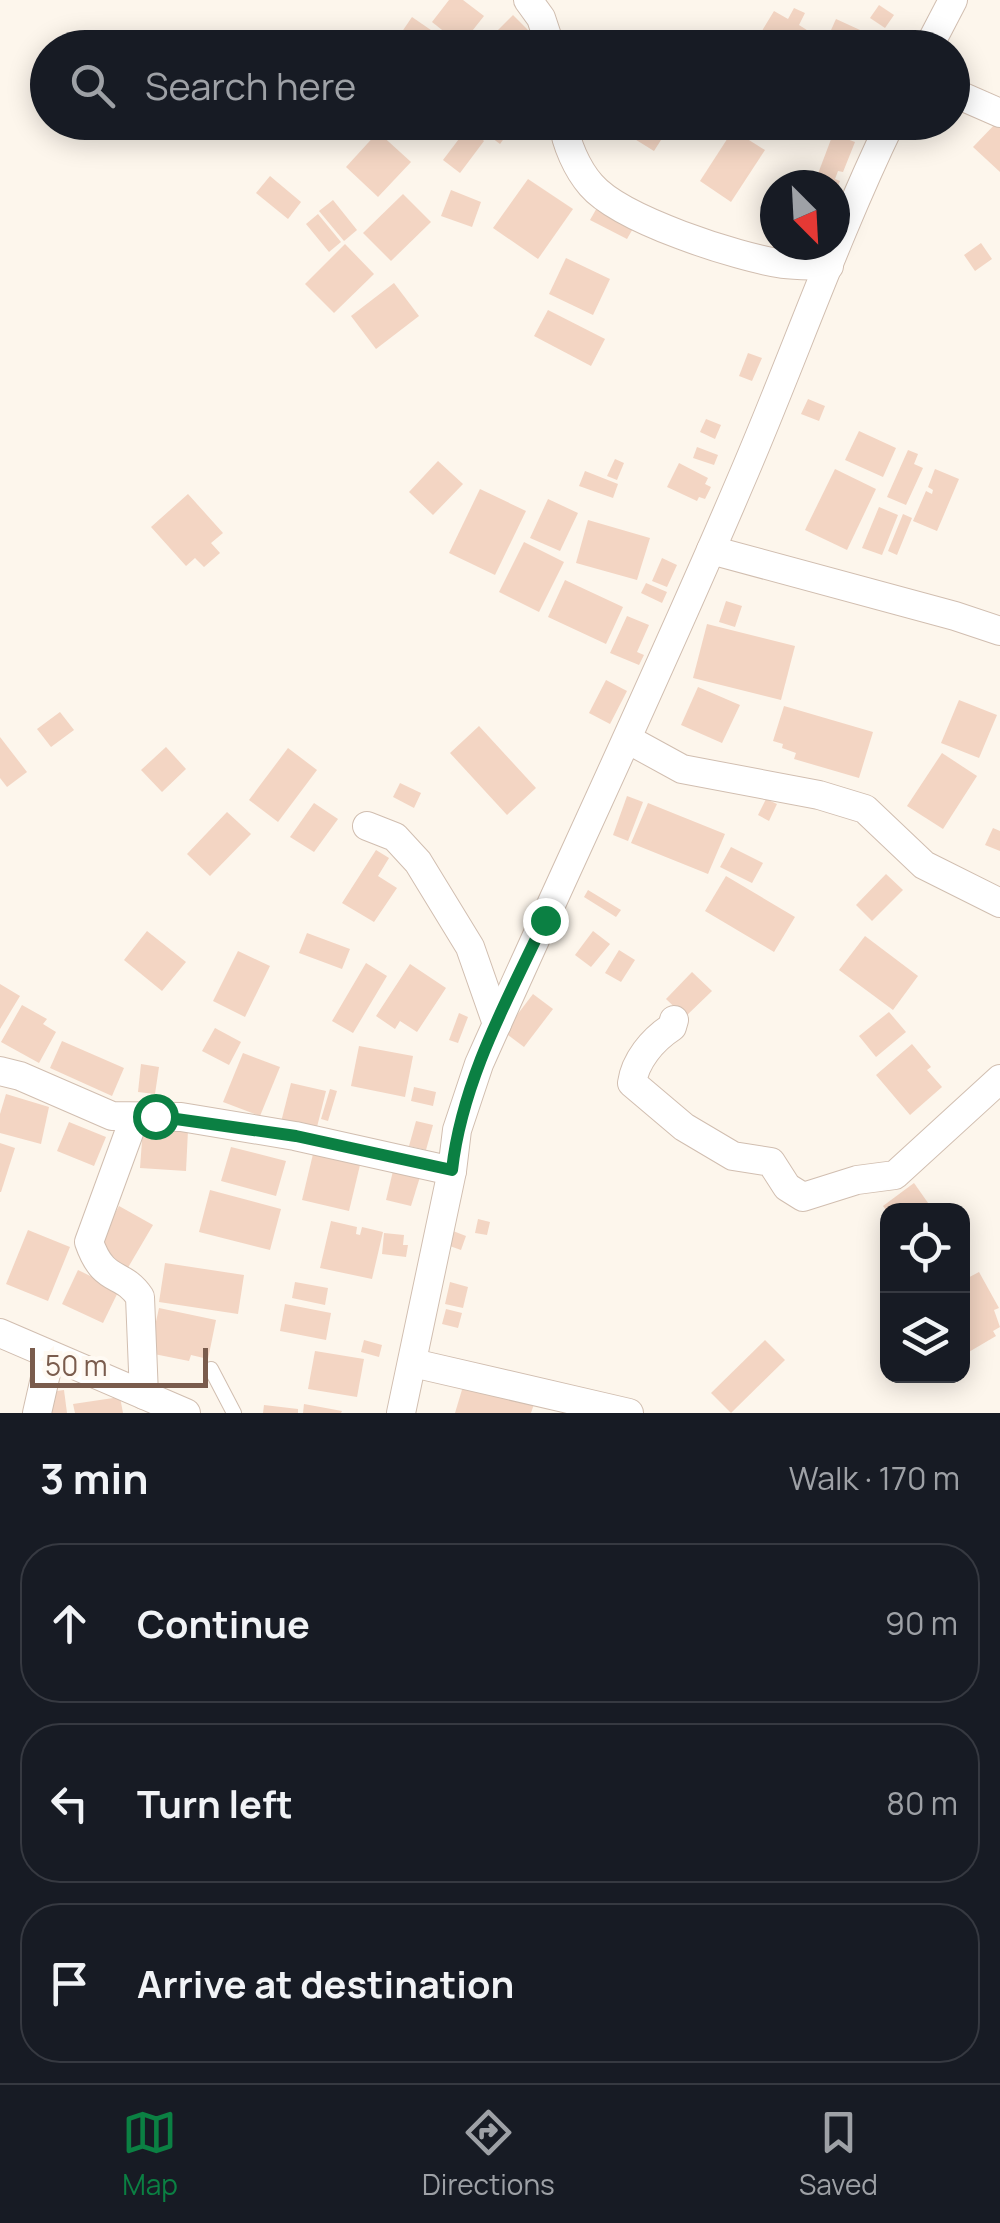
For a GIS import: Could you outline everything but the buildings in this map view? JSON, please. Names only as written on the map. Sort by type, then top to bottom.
[{"type":"street","points":[[528,0],[545,30]]},
{"type":"street","points":[[938,30],[954,0]]},
{"type":"street","points":[[970,100],[1000,113]]},
{"type":"street","points":[[568,140],[592,187],[624,209],[692,240],[782,264],[829,266]]},
{"type":"street","points":[[401,1413],[457,1130],[479,1064],[711,550],[882,140]]},
{"type":"street","points":[[711,550],[1000,631]]},
{"type":"street","points":[[628,740],[682,770],[818,795],[865,809],[924,865],[1000,902]]},
{"type":"street","points":[[367,826],[395,838],[418,862],[470,947],[497,1024]]},
{"type":"street","points":[[674,1020],[672,1027],[651,1041],[642,1062],[634,1067],[632,1083],[684,1127],[733,1156],[770,1162],[786,1187],[804,1198],[857,1180],[895,1175],[1000,1079]]},
{"type":"street","points":[[0,1071],[112,1116],[181,1118],[257,1130],[452,1170]]},
{"type":"street","points":[[134,1119],[90,1242],[96,1260],[106,1272],[134,1287],[140,1297],[144,1394]]},
{"type":"street","points":[[0,1333],[186,1413]]},
{"type":"street","points":[[37,1413],[50,1356]]},
{"type":"street","points":[[412,1363],[629,1413]]},
{"type":"lane","points":[[211,1370],[234,1413]]},
{"type":"route","points":[[155,1116],[296,1136],[452,1170],[457,1130],[479,1064],[545,920]]}]
